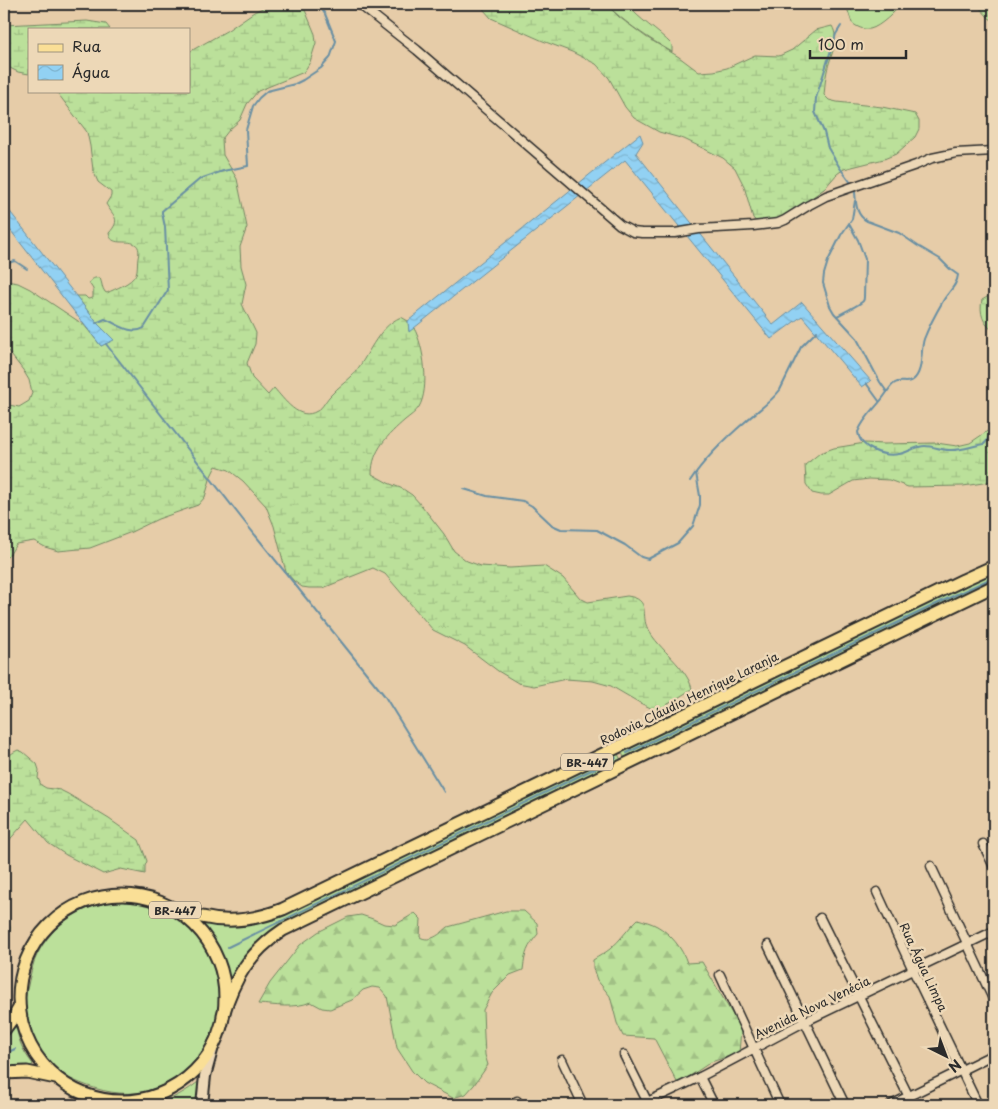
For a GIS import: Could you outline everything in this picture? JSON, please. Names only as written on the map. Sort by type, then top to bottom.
[{"type":"main road","name":"Rodovia Cláudio Henrique Laranja","points":[[171,908],[201,918],[222,920],[253,918],[283,909],[994,566]]},
{"type":"main road","name":"BR-447","points":[[223,1015],[234,984],[246,964],[267,942],[283,930],[994,587]]},
{"type":"main road","name":"BR-447","points":[[119,895],[144,897],[171,908],[195,925],[207,940],[220,967],[225,996],[221,1025],[214,1043],[193,1072],[182,1081],[164,1092],[145,1098],[125,1101],[105,1100],[68,1087],[56,1078],[41,1062],[32,1050],[23,1030],[19,1008],[20,980],[28,957],[38,939],[66,911],[94,899],[119,895]]},
{"type":"main road","points":[[4,1030],[19,1008]]},
{"type":"main road","points":[[202,1105],[204,1079],[214,1043]]},
{"type":"main road","name":"BR-447","points":[[4,1073],[27,1072],[56,1078]]},
{"type":"main road","points":[[96,1098],[115,1105]]},
{"type":"street","points":[[359,4],[417,50],[620,225],[633,232],[675,233],[699,229],[778,223],[826,196],[932,158],[956,153],[994,151]]},
{"type":"street","points":[[984,844],[994,868]]},
{"type":"street","points":[[931,866],[994,1000]]},
{"type":"street","name":"Rua Água Limpa","points":[[877,892],[978,1105]]},
{"type":"street","points":[[820,918],[913,1105]]},
{"type":"street","name":"Avenida Nova Venécia","points":[[646,1104],[804,1022],[994,931]]},
{"type":"street","points":[[768,945],[845,1105]]},
{"type":"street","points":[[720,975],[780,1105]]},
{"type":"street","points":[[891,1105],[994,1054]]},
{"type":"street","points":[[624,1055],[646,1104]]},
{"type":"street","points":[[562,1060],[583,1105]]},
{"type":"street","points":[[700,1077],[714,1105]]},
{"type":"green space","points":[[271,4],[300,4],[305,10],[315,34],[316,43],[310,62],[304,72],[258,91],[247,104],[240,120],[222,139],[223,155],[237,179],[247,227],[240,247],[241,266],[246,284],[242,304],[256,333],[255,344],[247,363],[252,378],[268,395],[274,388],[292,408],[304,414],[310,414],[319,410],[334,391],[352,376],[385,328],[401,317],[408,321],[409,331],[414,328],[418,336],[423,356],[425,379],[422,399],[416,411],[393,431],[378,450],[372,474],[412,495],[444,534],[454,551],[467,561],[481,566],[510,568],[544,566],[563,578],[580,598],[588,602],[627,596],[640,601],[643,604],[648,629],[685,673],[692,689],[657,711],[611,686],[593,681],[566,679],[534,686],[518,683],[498,671],[465,646],[433,630],[385,574],[373,568],[323,588],[302,587],[286,572],[274,526],[266,506],[243,481],[229,470],[216,466],[205,497],[198,505],[158,519],[129,533],[90,548],[58,551],[34,541],[16,544],[4,560],[4,404],[19,407],[29,401],[32,393],[29,380],[4,346],[4,282],[18,283],[30,289],[84,325],[101,346],[113,340],[76,296],[85,296],[88,299],[93,298],[93,289],[89,283],[92,279],[100,278],[103,289],[107,293],[131,280],[136,274],[139,252],[137,245],[116,241],[110,237],[109,233],[116,221],[106,204],[111,196],[111,192],[98,182],[93,170],[87,132],[57,92],[190,92],[190,51],[228,30],[254,12]]},
{"type":"green space","points":[[482,4],[606,4],[619,17],[646,37],[699,72],[727,68],[755,55],[779,56],[792,50],[816,30],[832,26],[835,42],[826,74],[824,95],[829,100],[837,102],[882,107],[915,114],[919,121],[919,129],[915,137],[896,154],[844,169],[824,189],[792,212],[766,224],[758,224],[753,218],[744,186],[735,168],[723,158],[684,139],[659,132],[634,118],[625,107],[609,78],[596,64],[491,18],[484,10]]},
{"type":"green space","points":[[606,4],[627,4],[672,45],[672,52],[621,18]]},
{"type":"green space","points":[[852,4],[901,4],[883,22],[874,28],[867,29],[860,28],[852,23],[848,11]]},
{"type":"green space","points":[[976,4],[994,4],[994,21],[989,18]]},
{"type":"green space","points":[[87,21],[106,24],[109,28],[28,28],[28,74],[18,72],[4,65],[4,25]]},
{"type":"green space","points":[[994,293],[994,331],[985,322],[981,309],[982,300]]},
{"type":"green space","points":[[994,425],[994,480],[963,486],[908,487],[889,480],[869,479],[853,481],[829,495],[812,493],[806,484],[805,465],[820,453],[834,448],[865,443],[936,443],[957,446],[970,443]]},
{"type":"green space","points":[[994,570],[994,582],[625,760],[621,750]]},
{"type":"green space","points":[[18,750],[37,764],[39,770],[38,778],[41,785],[68,794],[139,840],[147,861],[145,874],[121,869],[103,874],[66,855],[48,843],[28,819],[4,846],[4,759]]},
{"type":"green space","points":[[617,752],[622,762],[290,922],[242,962],[231,977],[228,977],[219,951],[203,928],[204,924],[207,923],[239,925]]},
{"type":"green space","points":[[115,901],[134,901],[152,905],[176,916],[195,932],[209,952],[218,975],[220,999],[216,1024],[206,1047],[190,1067],[172,1081],[136,1093],[119,1093],[96,1089],[53,1071],[39,1061],[30,1049],[23,1029],[24,1006],[31,971],[47,939],[56,929],[77,914],[89,908]]},
{"type":"green space","points":[[506,911],[524,911],[537,923],[538,934],[527,950],[523,970],[510,975],[492,993],[483,1010],[485,1055],[488,1065],[466,1094],[453,1098],[424,1083],[412,1071],[397,1048],[387,996],[380,988],[372,987],[363,990],[352,1000],[330,1009],[322,1008],[311,1002],[291,1006],[258,1004],[270,983],[300,945],[318,932],[348,917],[361,915],[384,924],[395,925],[415,913],[421,919],[420,937],[427,939],[435,937],[448,927]]},
{"type":"green space","points":[[4,912],[10,927],[4,991]]},
{"type":"green space","points":[[638,919],[655,925],[667,933],[679,947],[687,963],[702,962],[741,1029],[739,1053],[711,1062],[678,1084],[654,1038],[623,1036],[617,1023],[610,996],[597,980],[593,968],[593,960],[614,945]]},
{"type":"green space","points":[[16,1025],[22,1046],[33,1064],[31,1067],[4,1068],[4,1037],[12,1026]]},
{"type":"green space","points":[[202,1079],[198,1105],[153,1105],[179,1095]]},
{"type":"water","points":[[640,134],[643,142],[636,153],[773,325],[802,302],[871,381],[862,387],[802,316],[771,339],[625,160],[409,332],[408,321]]},
{"type":"water","points":[[4,204],[98,324],[114,340],[101,346],[4,222]]},
{"type":"waterway","points":[[173,9],[183,4]]},
{"type":"waterway","points":[[96,323],[105,319],[129,330],[134,331],[144,328],[168,290],[165,227],[162,211],[200,179],[223,171],[248,166],[246,130],[253,106],[259,98],[267,91],[303,80],[321,68],[330,58],[336,41],[325,14],[318,4]]},
{"type":"waterway","points":[[841,26],[836,34],[816,98],[815,112],[824,132],[828,148],[851,183]]},
{"type":"waterway","points":[[855,192],[857,209],[863,219],[899,233],[940,259],[958,275],[956,282],[943,301],[926,334],[919,371],[916,376],[911,381],[897,382],[892,386],[863,422],[858,432],[860,438],[868,447],[880,453],[893,455],[922,446],[953,450],[984,444],[994,428]]},
{"type":"waterway","points":[[855,201],[852,219],[841,235],[828,261],[823,283],[834,313],[856,337],[887,392]]},
{"type":"waterway","points":[[837,316],[859,304],[864,299],[865,259],[858,240],[849,224]]},
{"type":"waterway","points":[[4,268],[15,261],[27,269]]},
{"type":"waterway","points":[[690,481],[702,464],[723,442],[780,390],[801,347],[817,331]]},
{"type":"waterway","points":[[106,344],[243,520],[384,695],[444,792]]},
{"type":"waterway","points":[[866,383],[879,401]]},
{"type":"waterway","points":[[464,489],[487,496],[523,501],[532,506],[552,525],[561,529],[597,530],[625,545],[641,557],[648,559],[678,543],[693,526],[700,505],[696,473]]},
{"type":"waterway","points":[[627,753],[994,577]]},
{"type":"waterway","points":[[228,947],[616,758]]},
{"type":"waterway","points":[[4,1054],[15,1049]]}]
